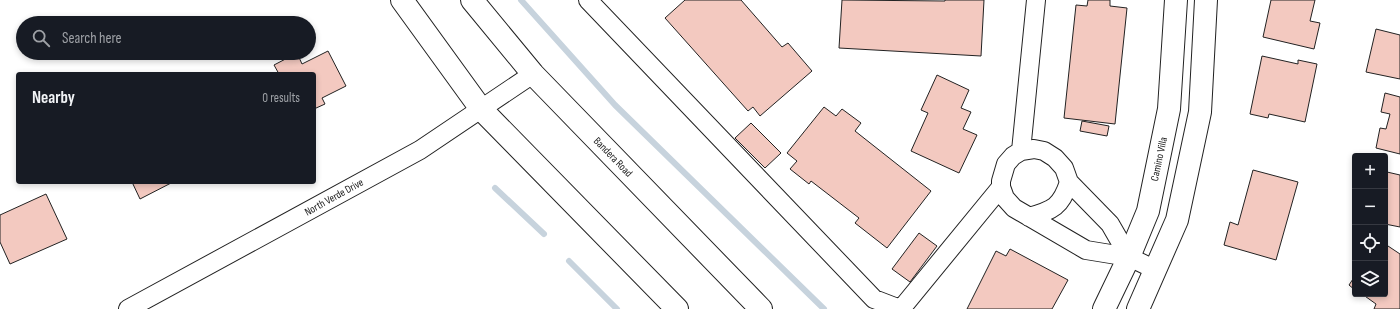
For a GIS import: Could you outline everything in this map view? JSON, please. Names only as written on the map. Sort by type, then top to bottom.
[{"type":"main road","points":[[402,0],[481,109],[677,309]]},
{"type":"main road","name":"Bandera Road","points":[[472,0],[533,74],[761,309]]},
{"type":"main road","name":"Camino Villa","points":[[1104,309],[1129,257],[1148,211],[1169,109],[1176,0]]},
{"type":"main road","points":[[1138,309],[1177,220],[1200,112],[1206,0]]},
{"type":"street","points":[[588,0],[874,299],[901,309],[1001,188]]},
{"type":"street","points":[[1021,151],[1036,0]]},
{"type":"street","name":"North Verde Drive","points":[[128,309],[420,150],[533,74]]},
{"type":"street","points":[[1129,257],[1110,224],[1069,182],[1064,168],[1055,158],[1039,150],[1021,151],[1013,156],[1006,164],[1000,181],[1001,188],[1004,198],[1014,208],[1086,250],[1129,257],[1156,270]]},
{"type":"street","points":[[1030,216],[1048,211],[1058,205],[1064,196],[1069,182]]},
{"type":"building","points":[[685,0],[741,0],[782,47],[788,43],[812,71],[760,116],[753,107],[748,111],[665,18]]},
{"type":"building","points":[[842,0],[984,0],[981,56],[839,48]]},
{"type":"building","points":[[1088,0],[1110,0],[1110,6],[1127,8],[1115,124],[1064,118],[1076,5],[1087,6]]},
{"type":"building","points":[[1271,0],[1315,0],[1310,21],[1320,23],[1314,49],[1263,37]]},
{"type":"building","points":[[1376,29],[1400,35],[1400,79],[1366,72]]},
{"type":"building","points":[[328,51],[346,86],[322,98],[325,104],[316,108],[316,72],[278,72],[274,65],[284,60],[300,60],[302,64],[310,60],[316,60],[316,57]]},
{"type":"building","points":[[1262,56],[1298,64],[1298,60],[1317,64],[1305,122],[1269,114],[1268,118],[1250,114]]},
{"type":"building","points":[[937,75],[969,90],[961,108],[971,112],[963,129],[977,135],[959,173],[911,151],[928,113],[921,110]]},
{"type":"building","points":[[1385,93],[1400,97],[1400,154],[1376,148],[1380,128],[1386,129],[1390,114],[1381,112]]},
{"type":"building","points":[[824,107],[836,116],[842,109],[861,123],[855,131],[931,191],[887,248],[855,223],[859,218],[811,181],[809,184],[790,169],[797,161],[787,153]]},
{"type":"building","points":[[1082,121],[1109,126],[1107,136],[1080,131]]},
{"type":"building","points":[[751,123],[781,153],[765,168],[735,138]]},
{"type":"building","points":[[1253,170],[1298,182],[1276,260],[1224,245],[1230,222],[1238,225]]},
{"type":"building","points":[[1388,172],[1400,175],[1400,227],[1388,225]]},
{"type":"building","points":[[133,184],[169,184],[140,199]]},
{"type":"building","points":[[46,194],[67,239],[10,264],[0,242],[0,215]]},
{"type":"building","points":[[919,233],[937,246],[910,282],[892,269]]},
{"type":"building","points":[[1388,246],[1400,254],[1400,309],[1374,309],[1376,304],[1366,297],[1388,297]]},
{"type":"building","points":[[1010,249],[1068,280],[1052,309],[967,309],[996,251],[1006,256]]},
{"type":"building","points":[[1352,280],[1352,288],[1349,285]]},
{"type":"waterway","points":[[521,0],[615,105],[824,309]]},
{"type":"waterway","points":[[495,188],[544,234]]},
{"type":"waterway","points":[[569,261],[617,309]]}]
